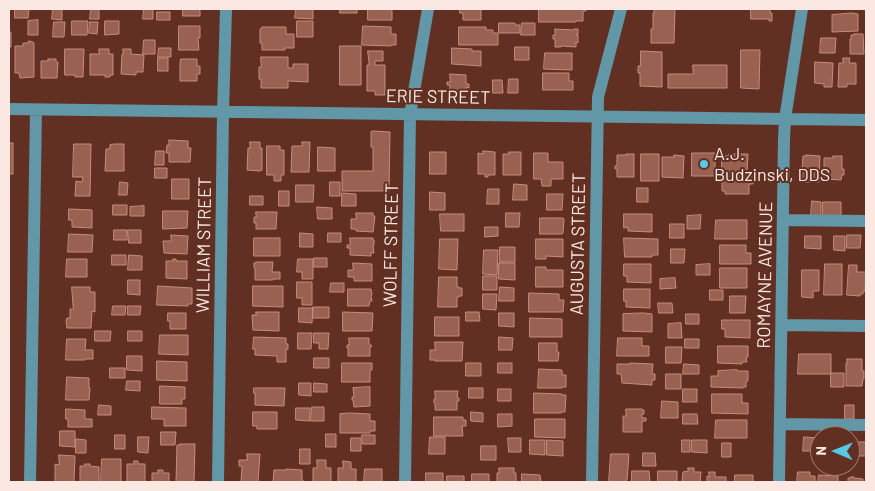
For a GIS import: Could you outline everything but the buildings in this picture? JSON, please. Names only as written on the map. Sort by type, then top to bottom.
[{"type":"street","name":"WILLIAM STREET","points":[[218,482],[226,9]]},
{"type":"street","name":"WOLFF STREET","points":[[405,482],[410,114],[428,9]]},
{"type":"street","name":"AUGUSTA STREET","points":[[592,482],[598,97],[621,9]]},
{"type":"street","name":"ROMAYNE AVENUE","points":[[779,482],[785,119],[802,9]]},
{"type":"street","name":"ERIE STREET","points":[[9,109],[866,120]]},
{"type":"street","points":[[30,482],[36,110]]},
{"type":"street","points":[[783,220],[866,221]]},
{"type":"street","points":[[782,325],[866,326]]},
{"type":"street","points":[[780,424],[866,426]]},
{"type":"place","name":"A.J. Budzinski, DDS","points":[[704,164]]}]
